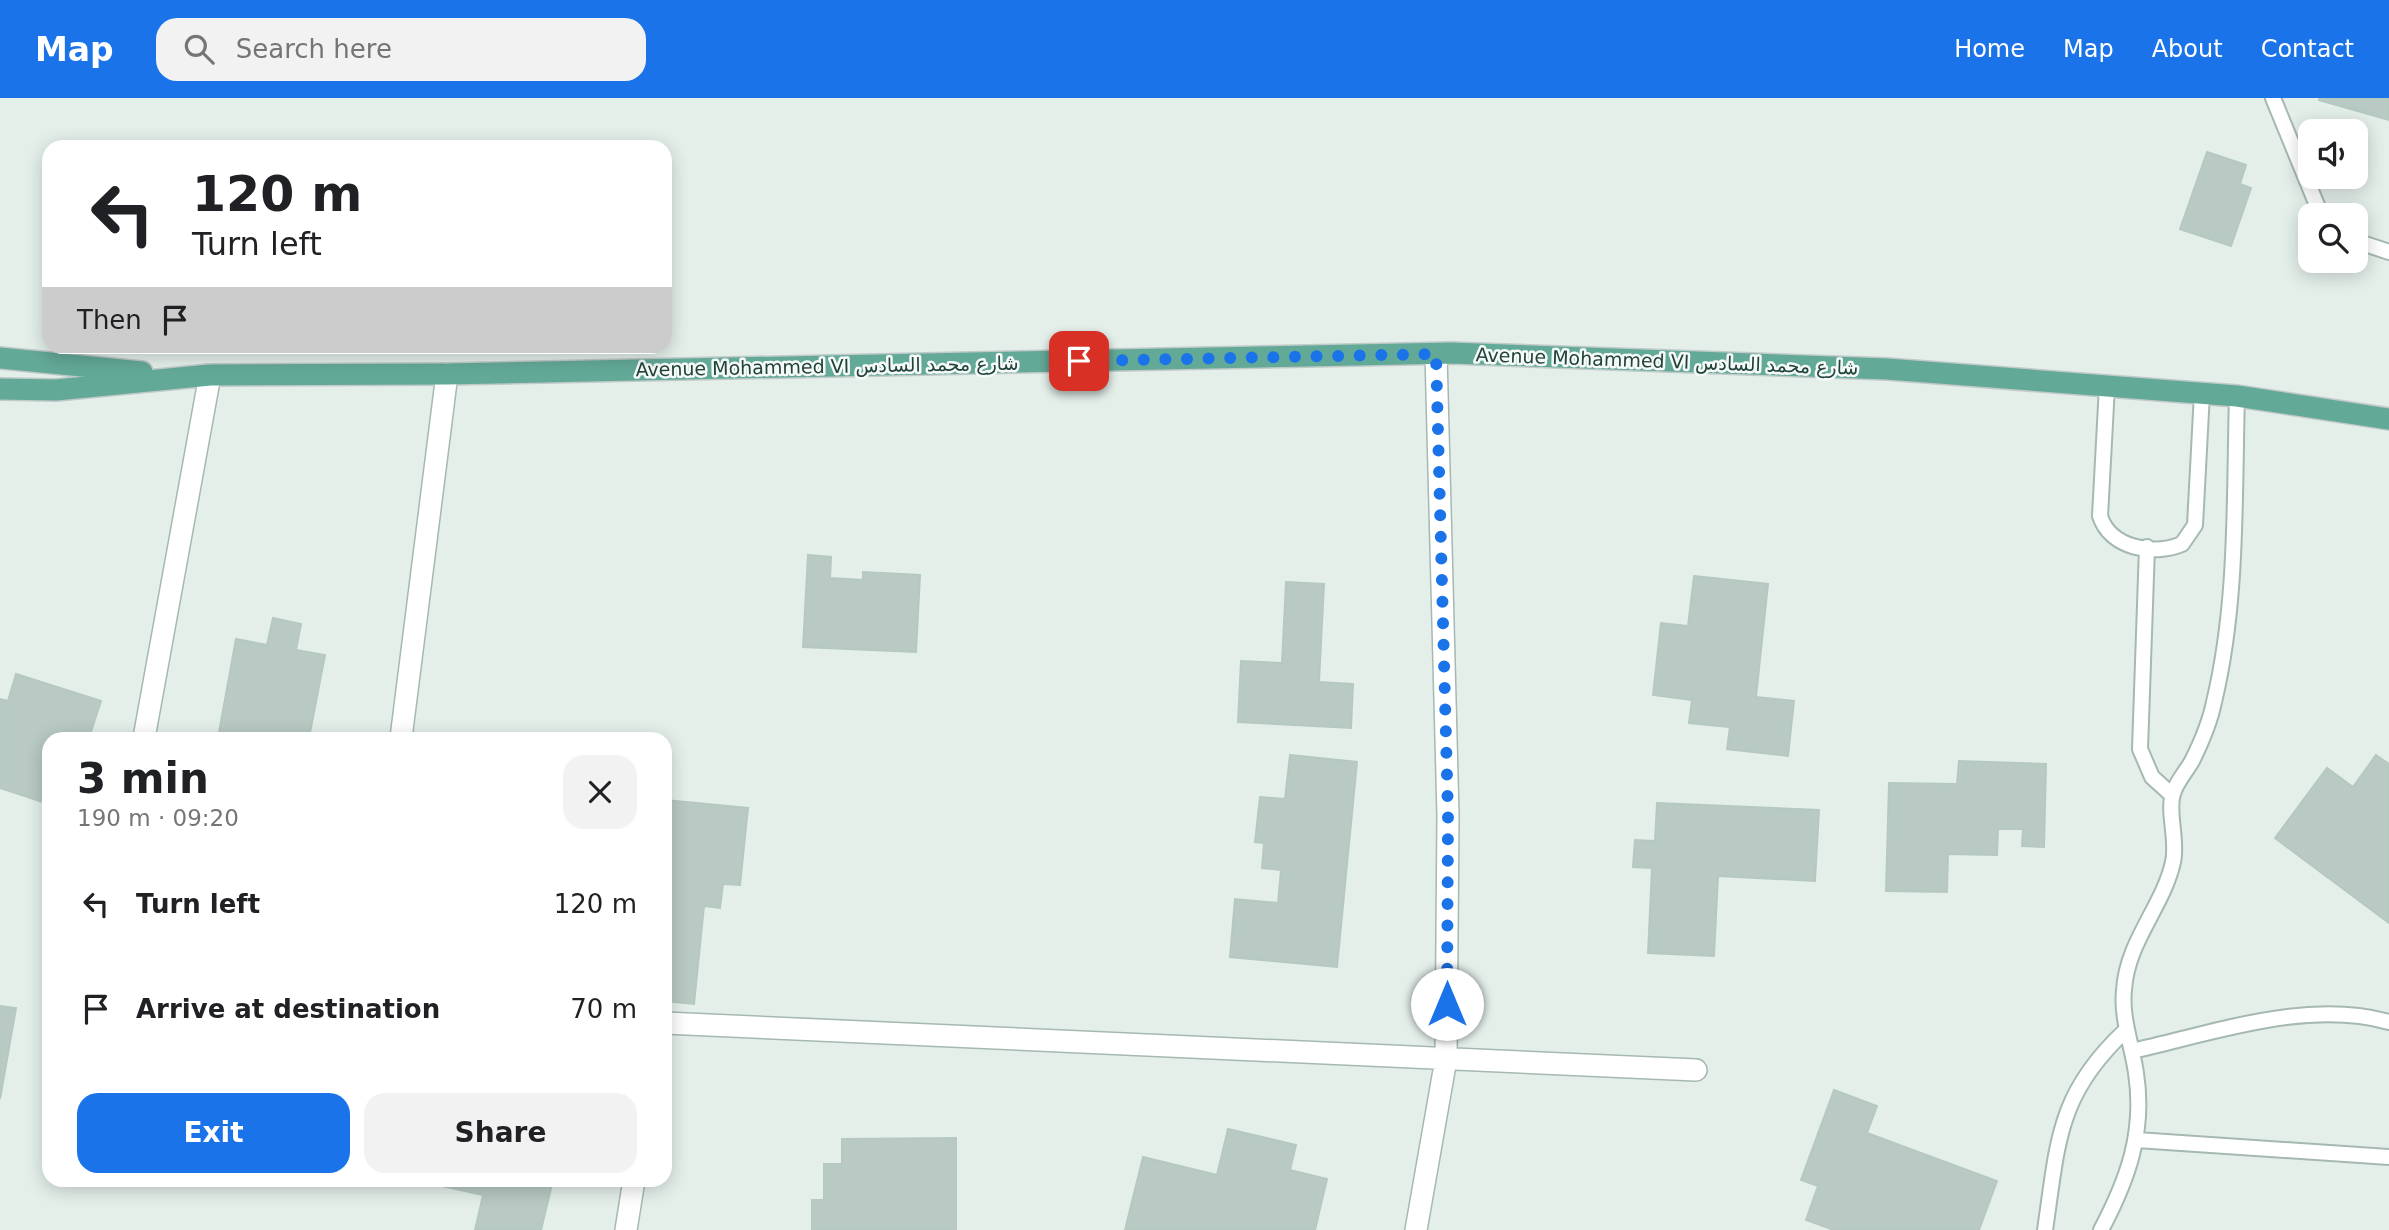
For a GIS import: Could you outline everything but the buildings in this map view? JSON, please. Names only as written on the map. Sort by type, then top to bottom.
[{"type":"main road","name":"Avenue Mohammed VI شارع محمد السادس","points":[[0,389],[56,390],[210,375],[447,374],[1436,354],[1887,369],[2237,396],[2389,419]]},
{"type":"main road","name":"Avenue Mohammed VI شارع محمد السادس","points":[[0,358],[186,376]]},
{"type":"street","points":[[1416,1230],[1446,1059],[1448,815],[1436,354]]},
{"type":"street","points":[[402,732],[447,374]]},
{"type":"street","points":[[145,732],[210,375]]},
{"type":"street","points":[[672,1023],[1696,1070]]},
{"type":"street","points":[[626,1230],[633,1187]]},
{"type":"lane","points":[[2273,98],[2316,203]]},
{"type":"lane","points":[[2368,245],[2389,252]]},
{"type":"lane","points":[[2107,386],[2100,516],[2108,534],[2115,540],[2123,545],[2147,547],[2172,548],[2182,544],[2195,525],[2202,393]]},
{"type":"lane","points":[[2101,1230],[2129,1172],[2137,1140],[2139,1100],[2126,1030],[2124,989],[2131,956],[2141,929],[2167,883],[2174,860],[2176,837],[2172,795],[2206,730],[2214,704],[2229,622],[2237,396]]},
{"type":"lane","points":[[2147,547],[2140,749],[2152,777],[2172,795]]},
{"type":"lane","points":[[2132,1051],[2311,1013],[2367,1016],[2389,1022]]},
{"type":"lane","points":[[2046,1230],[2058,1146],[2072,1099],[2098,1056],[2126,1030]]},
{"type":"lane","points":[[2137,1140],[2389,1157]]},
{"type":"route","points":[[1079,361],[1436,354],[1448,815],[1447,1004]]}]
